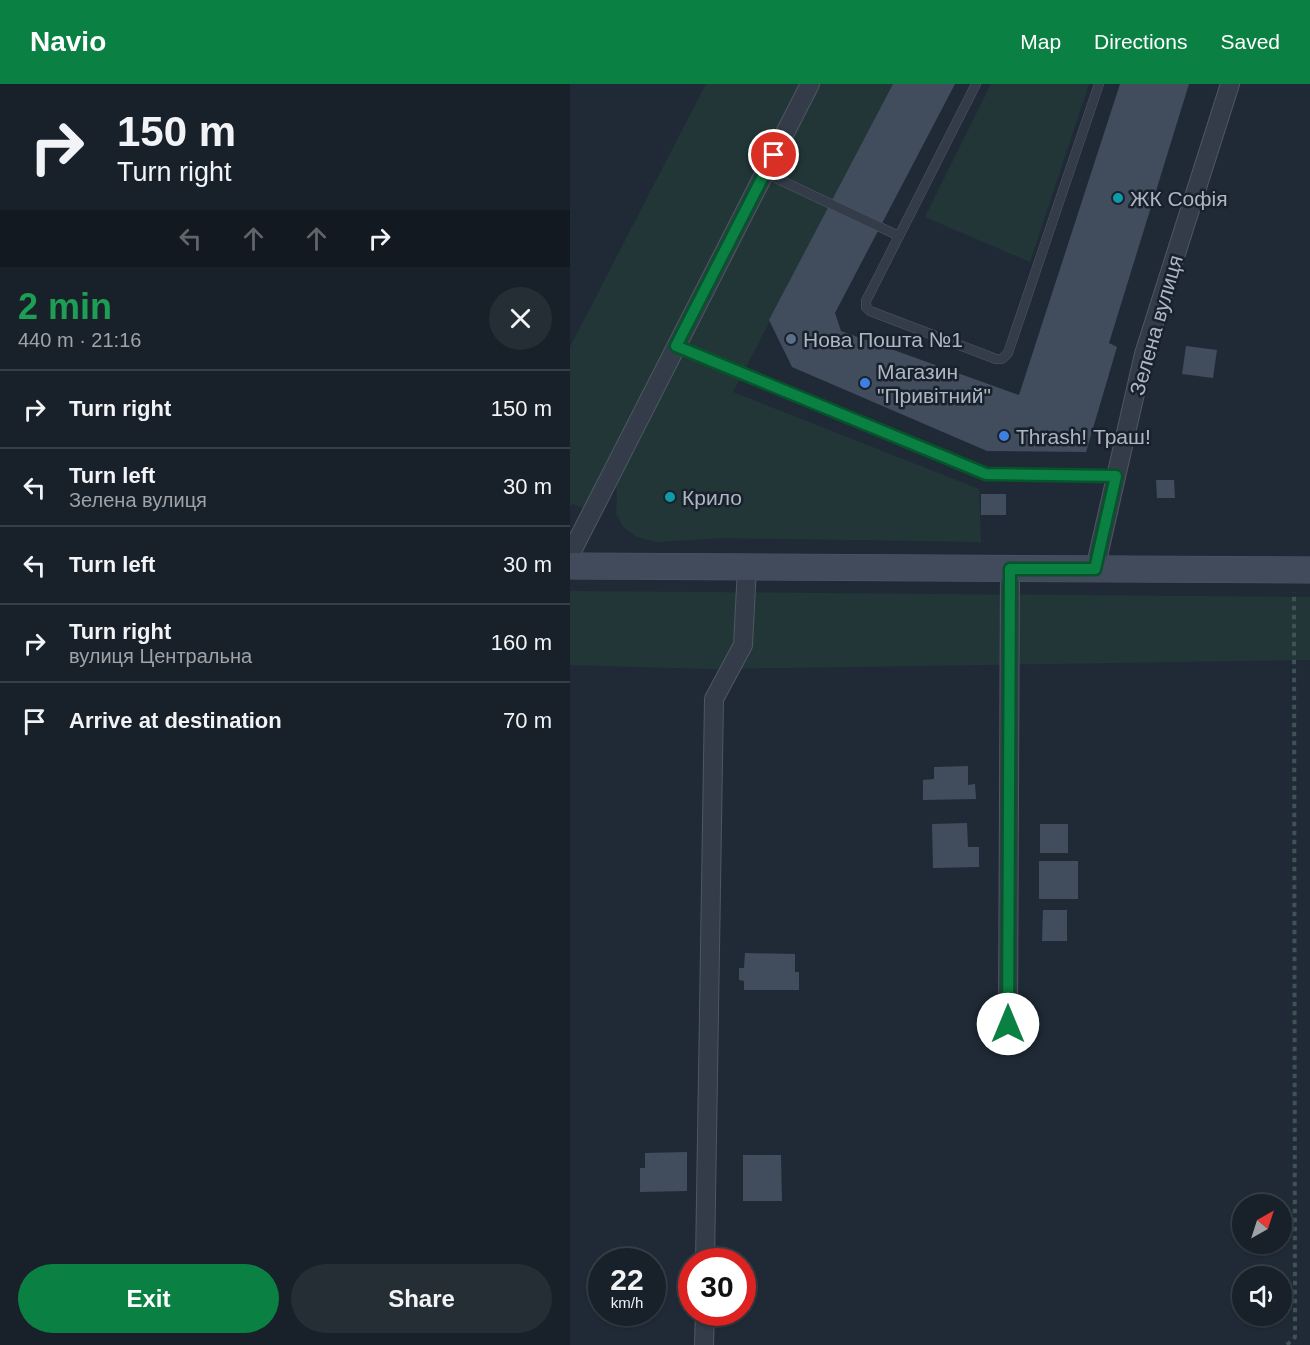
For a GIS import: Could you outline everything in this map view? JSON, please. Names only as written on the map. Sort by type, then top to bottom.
[{"type":"main road","points":[[570,566],[1302,570]]},
{"type":"street","points":[[570,555],[810,84]]},
{"type":"street","name":"Зелена вулиця","points":[[1095,569],[1144,354],[1230,84]]},
{"type":"street","points":[[705,1248],[714,699],[743,645],[747,568]]},
{"type":"street","points":[[1008,1024],[1010,569]]},
{"type":"street","points":[[704,1345],[705,1326]]},
{"type":"lane","points":[[976,84],[866,301],[866,307],[880,315],[1002,359],[1008,353],[1099,84]]},
{"type":"lane","points":[[765,173],[899,236]]},
{"type":"lane","points":[[676,346],[986,474],[1116,476]]},
{"type":"path","points":[[1287,1345],[1295,1337],[1302,570]]},
{"type":"green space","points":[[706,84],[893,84],[733,392],[979,489],[981,542],[722,538],[656,542],[637,537],[623,527],[616,513],[615,466],[592,511],[572,504],[570,507],[570,347]]},
{"type":"green space","points":[[991,84],[1089,84],[1030,262],[925,217]]},
{"type":"green space","points":[[570,591],[1310,597],[1310,660],[710,669],[570,665]]},
{"type":"building","name":"ЖК Софія","points":[[893,84],[955,84],[835,313],[841,331],[1019,395],[1120,84],[1189,84],[1109,343],[1117,347],[1086,452],[987,451],[792,367],[769,320]]},
{"type":"building","points":[[1186,346],[1217,350],[1213,378],[1182,374]]},
{"type":"building","points":[[1156,480],[1174,480],[1175,498],[1157,498]]},
{"type":"building","points":[[981,494],[1006,494],[1006,515],[981,515]]},
{"type":"building","points":[[968,766],[968,785],[975,784],[976,799],[923,800],[923,780],[934,779],[934,767]]},
{"type":"building","points":[[967,823],[968,847],[979,847],[979,867],[933,868],[932,824]]},
{"type":"building","points":[[1040,824],[1068,824],[1068,853],[1040,853]]},
{"type":"building","points":[[1039,861],[1078,861],[1078,899],[1039,899]]},
{"type":"building","points":[[1043,910],[1067,910],[1067,941],[1042,941]]},
{"type":"building","points":[[745,953],[795,954],[795,972],[799,972],[799,990],[744,990],[744,981],[739,980],[739,968],[744,968]]},
{"type":"building","points":[[687,1152],[687,1191],[640,1192],[640,1168],[645,1168],[645,1153]]},
{"type":"building","points":[[743,1155],[781,1155],[782,1201],[743,1201]]},
{"type":"place","name":"ЖК Софія","points":[[1118,198]]},
{"type":"place","name":"Нова Пошта №1","points":[[791,339]]},
{"type":"place","name":"Магазин \"Привітний\"","points":[[865,383]]},
{"type":"place","name":"Thrash! Траш!","points":[[1004,436]]},
{"type":"place","name":"Крило","points":[[670,497]]},
{"type":"route","points":[[774,155],[676,346],[986,474],[997,476],[1116,476],[1095,569],[1010,569],[1008,1024]]}]
